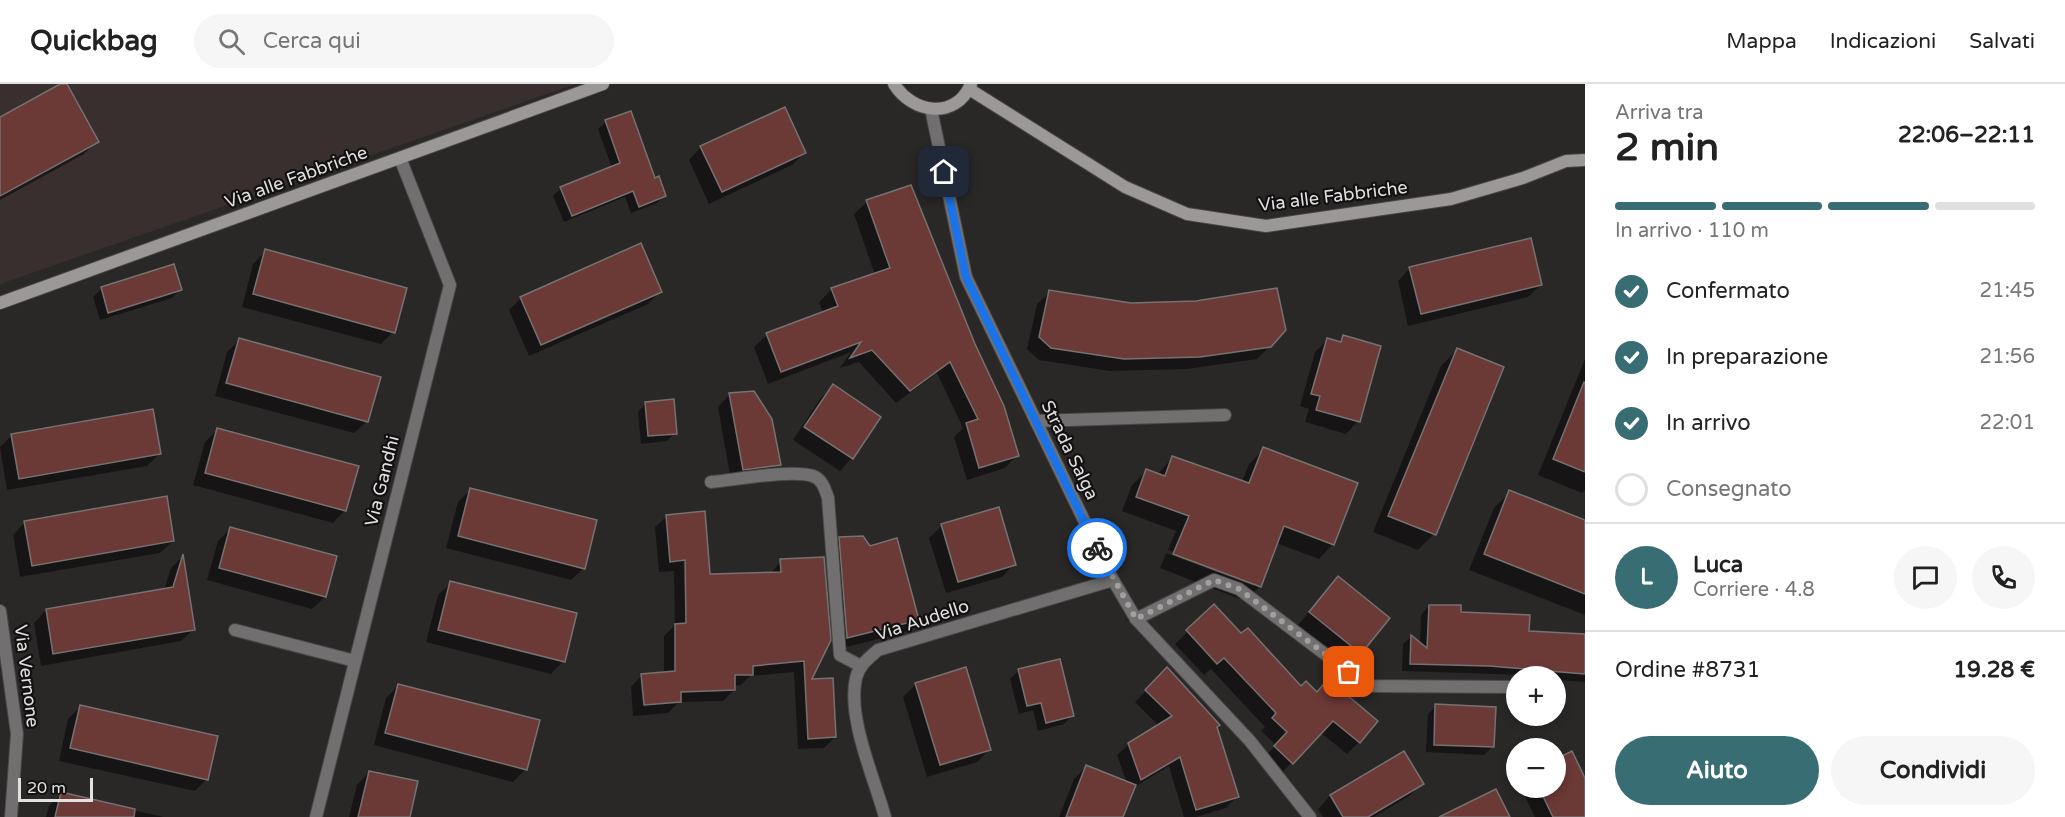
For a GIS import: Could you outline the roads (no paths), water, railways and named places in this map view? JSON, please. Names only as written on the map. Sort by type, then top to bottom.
[{"type":"street","name":"Via alle Fabbriche","points":[[0,303],[603,84]]},
{"type":"street","points":[[894,84],[908,101],[931,109],[952,104],[970,86]]},
{"type":"street","name":"Via alle Fabbriche","points":[[970,86],[1125,187],[1187,214],[1266,226],[1451,199],[1523,178],[1566,161],[1585,160]]},
{"type":"street","name":"Strada Salga","points":[[931,109],[966,277],[1113,580],[1136,619],[1250,741],[1310,817]]},
{"type":"street","name":"Via Gandhi","points":[[316,817],[450,285],[400,158]]},
{"type":"street","points":[[1036,421],[1225,415]]},
{"type":"street","points":[[711,482],[798,474],[815,476],[823,484],[828,498],[840,655],[861,666],[856,677],[854,704],[885,817]]},
{"type":"street","name":"Via Audello","points":[[861,666],[878,650],[1113,580]]},
{"type":"street","points":[[1136,619],[1214,580],[1239,589],[1367,686],[1506,687]]},
{"type":"street","name":"Via Vernone","points":[[0,611],[17,734],[11,817]]},
{"type":"street","points":[[235,630],[355,661]]}]
